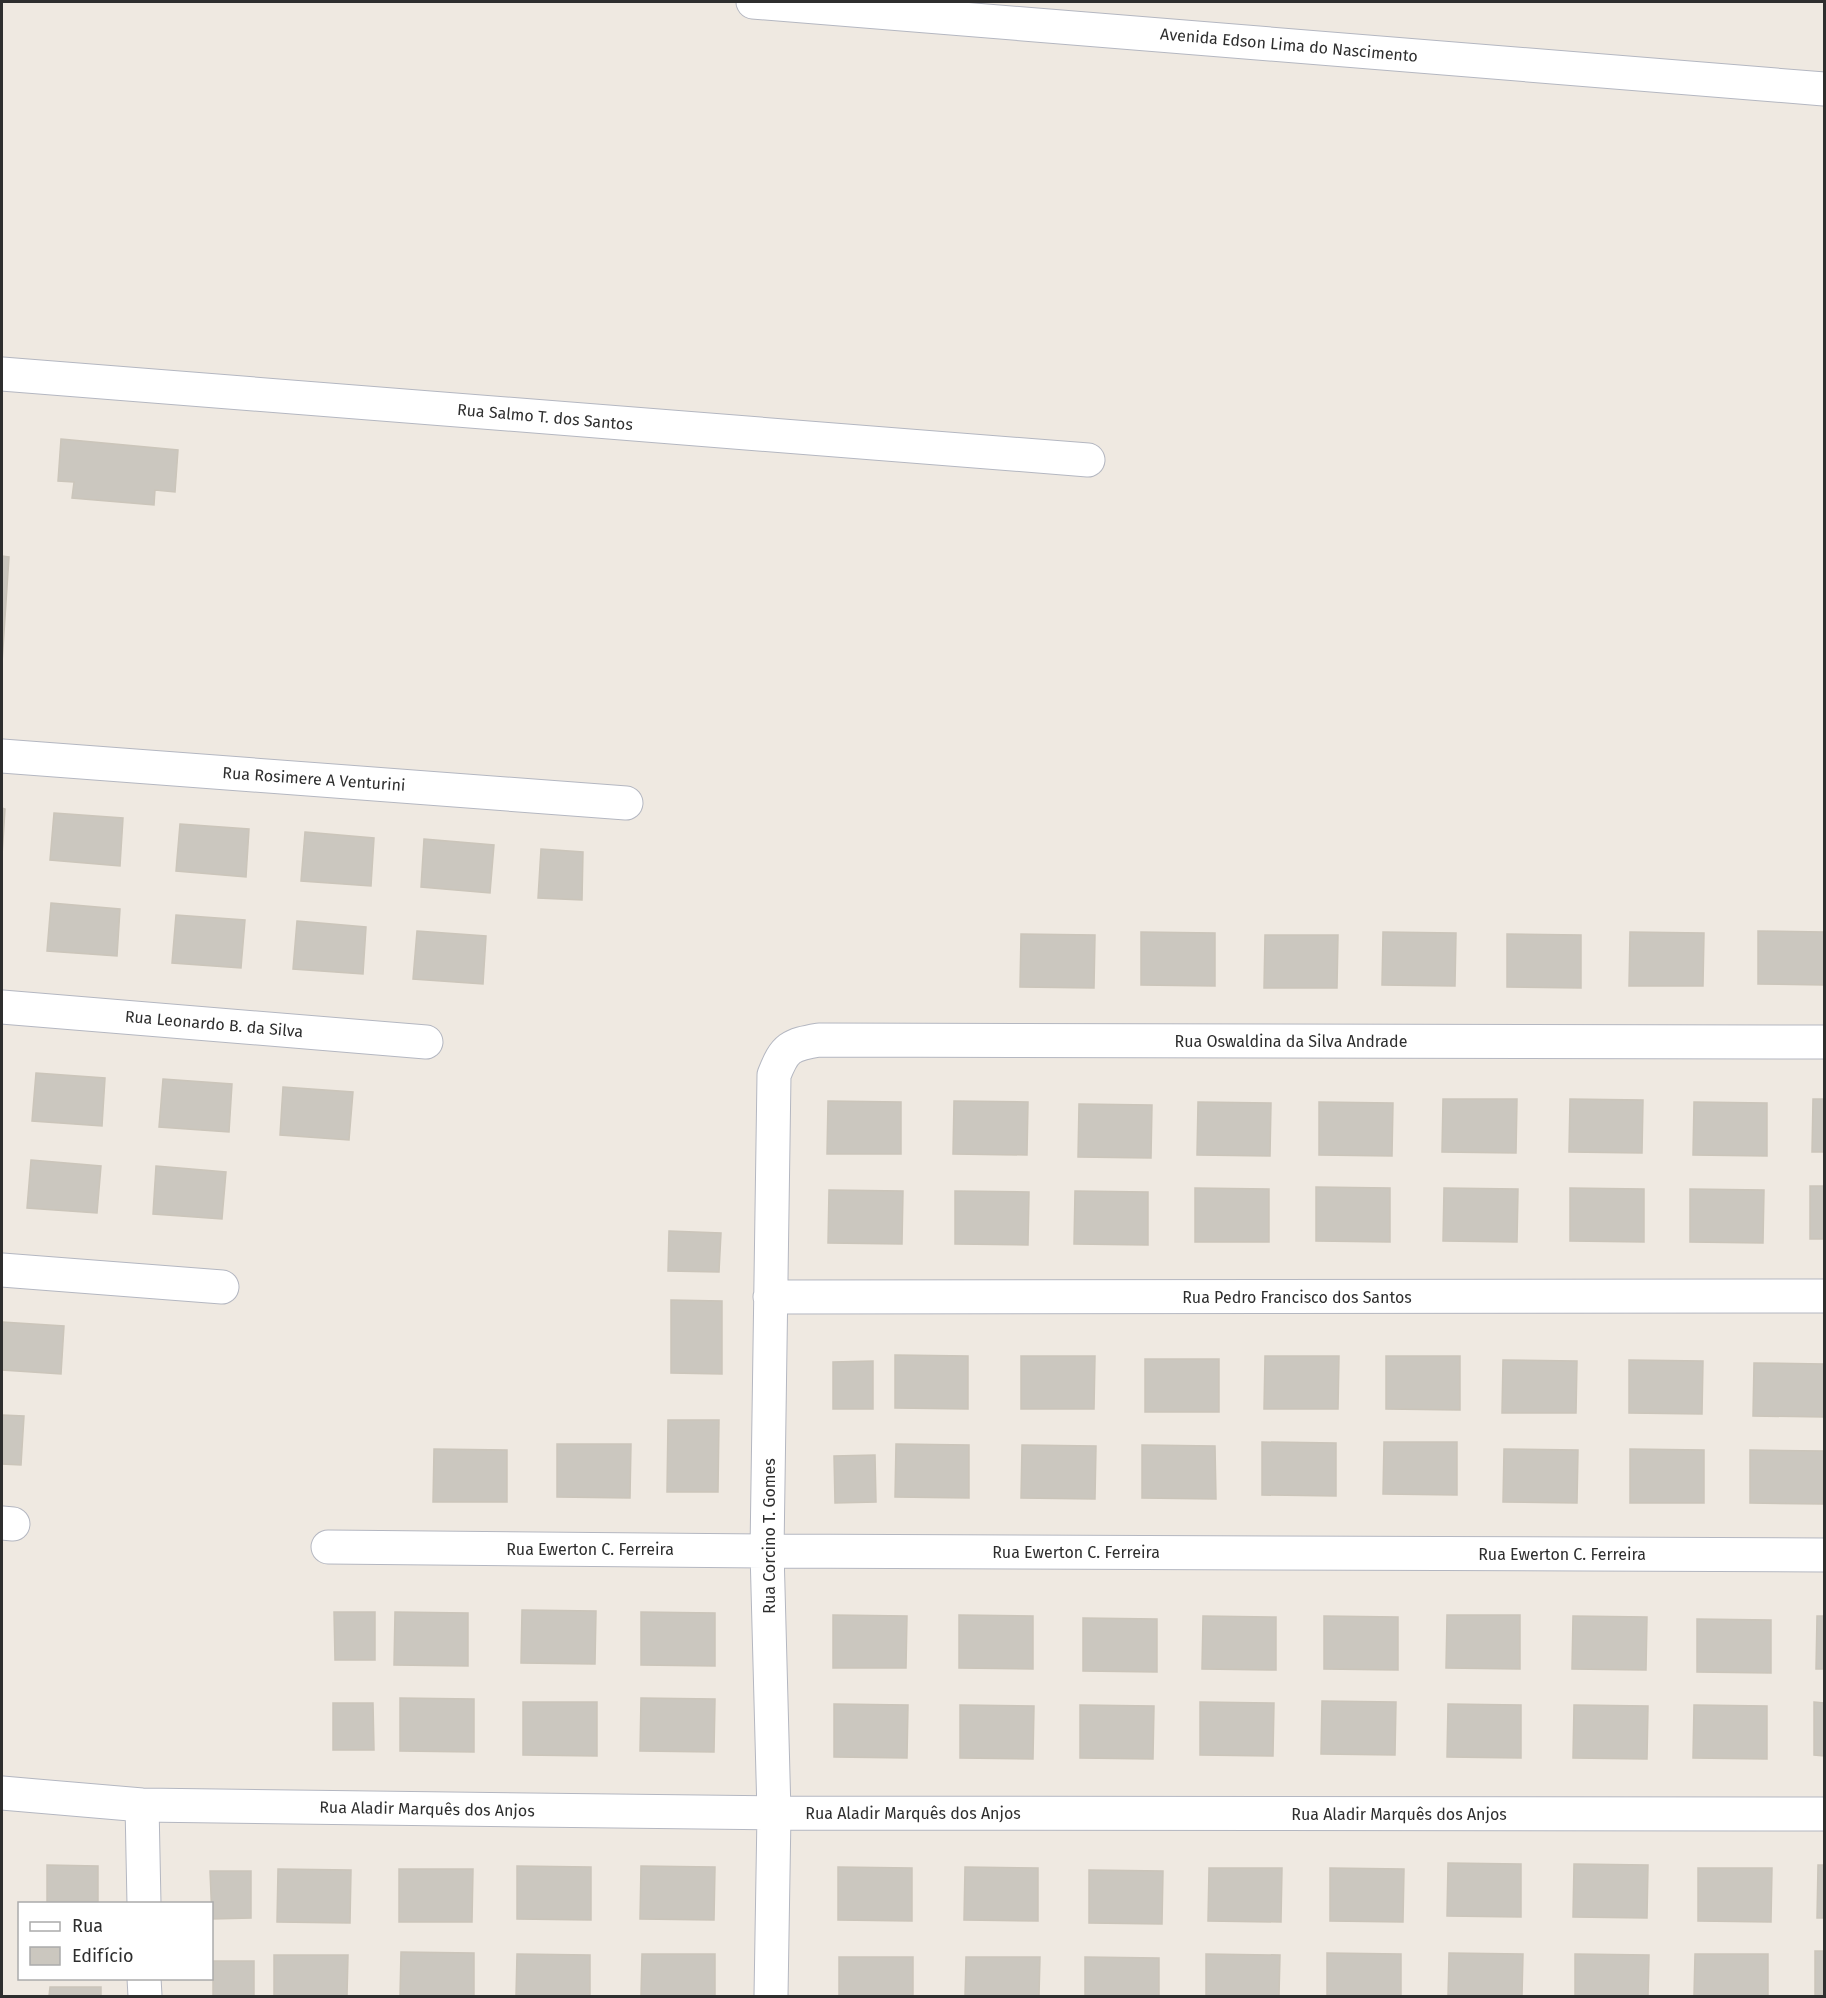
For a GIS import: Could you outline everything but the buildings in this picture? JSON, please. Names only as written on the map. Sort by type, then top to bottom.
[{"type":"street","name":"Avenida Edson Lima do Nascimento","points":[[753,2],[1824,89]]},
{"type":"street","name":"Rua Salmo T. dos Santos","points":[[2,374],[1088,460]]},
{"type":"street","name":"Rua Rosimere A Venturini","points":[[2,756],[626,802]]},
{"type":"street","name":"Rua Leonardo B. da Silva","points":[[2,1006],[426,1042]]},
{"type":"street","name":"Rua Oswaldina da Silva Andrade","points":[[774,1075],[781,1056],[798,1044],[819,1040],[1824,1042]]},
{"type":"street","name":"Rua Corcino T. Gomes","points":[[771,1996],[774,1813],[767,1551],[774,1075]]},
{"type":"street","points":[[2,1270],[222,1287]]},
{"type":"street","name":"Rua Pedro Francisco dos Santos","points":[[770,1298],[1824,1296]]},
{"type":"street","name":"Rua Ewerton C. Ferreira","points":[[328,1547],[1824,1555]]},
{"type":"street","name":"Rua Aladir Marquês dos Anjos","points":[[2,1793],[142,1805],[774,1813],[1824,1814]]},
{"type":"street","points":[[142,1805],[144,1902]]},
{"type":"street","points":[[144,1980],[145,1996]]}]
